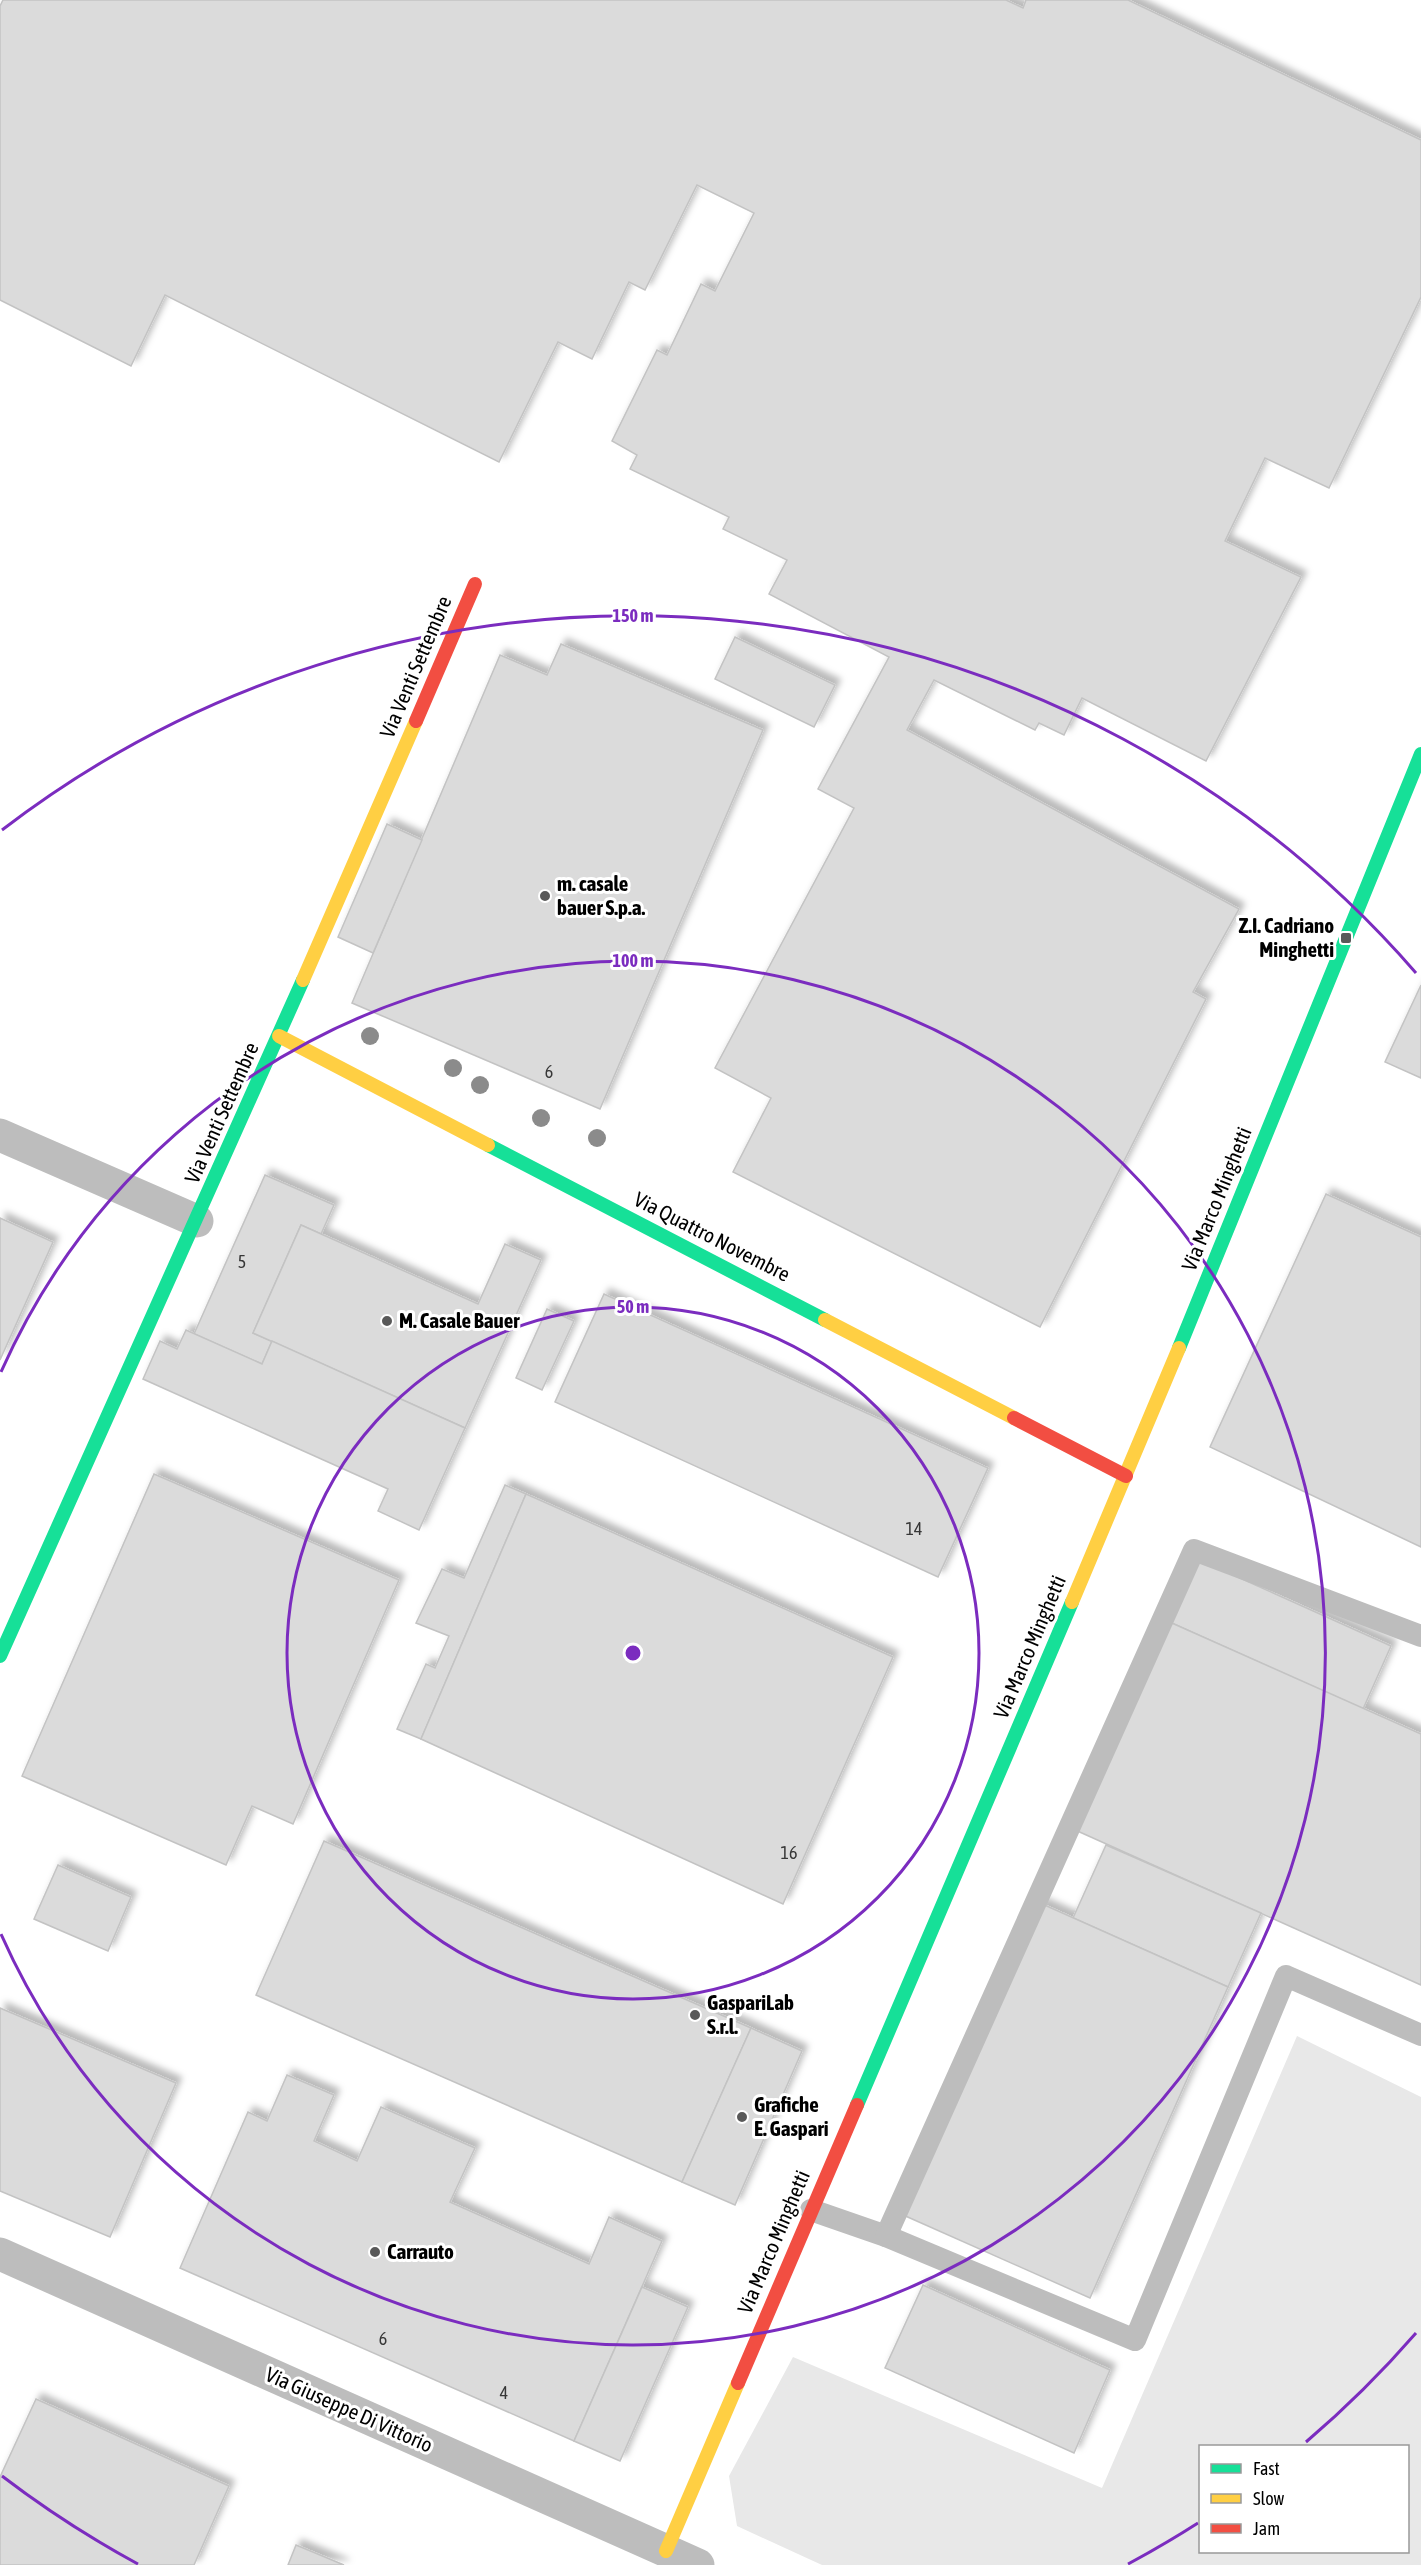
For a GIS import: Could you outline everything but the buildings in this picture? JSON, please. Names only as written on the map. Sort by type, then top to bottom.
[{"type":"street","name":"Via Venti Settembre","points":[[0,1656],[279,1035],[475,584]]},
{"type":"street","name":"Via Marco Minghetti","points":[[666,2551],[1126,1476],[1421,754]]},
{"type":"street","name":"Via Quattro Novembre","points":[[279,1035],[1126,1476]]},
{"type":"street","points":[[0,1135],[196,1221]]},
{"type":"street","name":"Via Giuseppe Di Vittorio","points":[[0,2254],[698,2565]]},
{"type":"lane","points":[[886,2236],[1194,1550],[1421,1636]]},
{"type":"lane","points":[[811,2210],[886,2236],[1135,2340],[1286,1976],[1421,2035]]},
{"type":"shaded area","points":[[1297,2036],[1421,2097],[1421,2565],[822,2565],[737,2526],[729,2476],[793,2357],[1102,2488]]},
{"type":"traffic: fast","points":[[1179,1348],[1421,754]]},
{"type":"traffic: fast","points":[[0,1656],[303,980]]},
{"type":"traffic: fast","points":[[488,1145],[825,1320]]},
{"type":"traffic: fast","points":[[857,2105],[1072,1602]]},
{"type":"traffic: slow","points":[[303,980],[416,721]]},
{"type":"traffic: slow","points":[[279,1036],[488,1145]]},
{"type":"traffic: slow","points":[[825,1320],[1014,1418]]},
{"type":"traffic: slow","points":[[1072,1602],[1179,1348]]},
{"type":"traffic: slow","points":[[666,2551],[738,2383]]},
{"type":"traffic: jam","points":[[416,721],[475,584]]},
{"type":"traffic: jam","points":[[1014,1418],[1126,1476]]},
{"type":"traffic: jam","points":[[738,2383],[857,2105]]},
{"type":"place","name":"m. casale bauer S.p.a.","points":[[545,896]]},
{"type":"place","name":"Z.I. Cadriano Minghetti","points":[[1346,938]]},
{"type":"place","name":"M. Casale Bauer","points":[[387,1321]]},
{"type":"place","name":"GaspariLab S.r.l.","points":[[695,2015]]},
{"type":"place","name":"Grafiche E. Gaspari","points":[[742,2117]]},
{"type":"place","name":"Carrauto","points":[[375,2252]]}]
